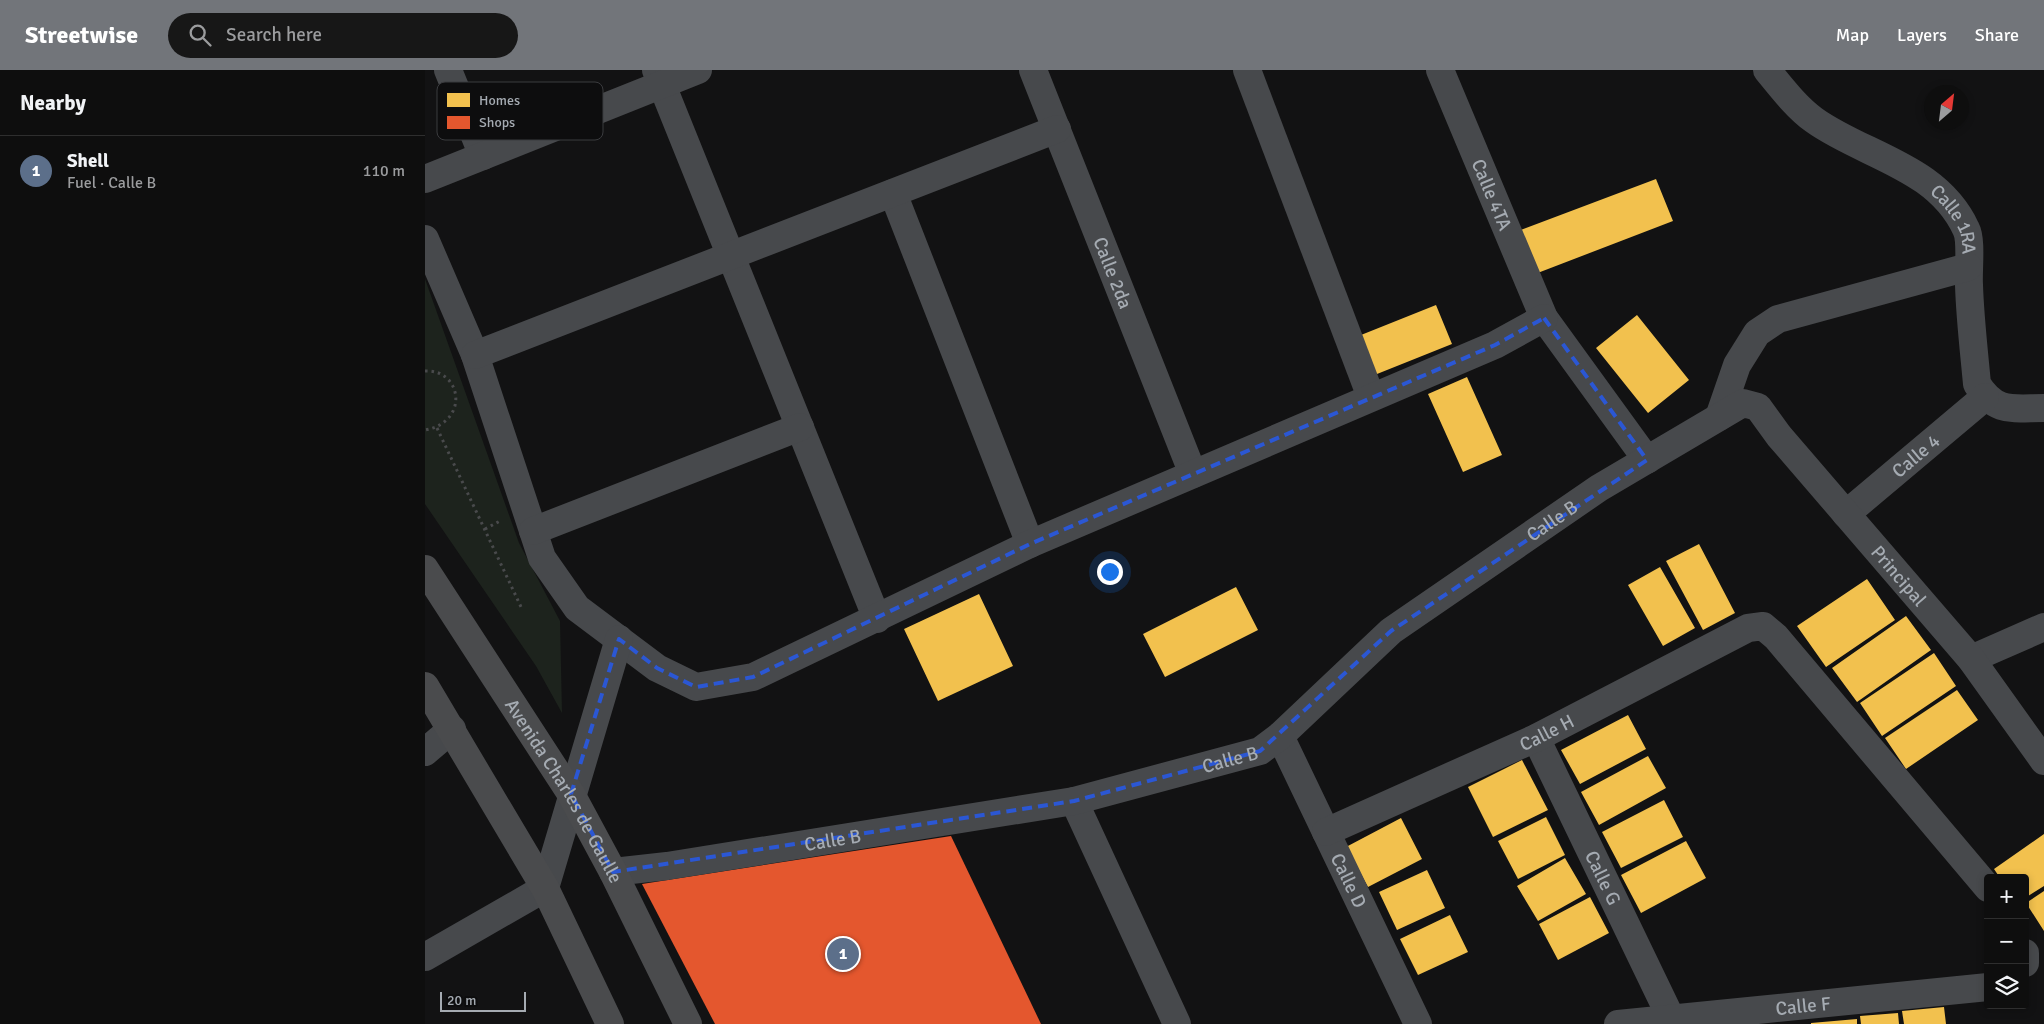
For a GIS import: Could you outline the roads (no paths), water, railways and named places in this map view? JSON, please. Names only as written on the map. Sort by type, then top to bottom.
[{"type":"main road","name":"Avenida Charles de Gaulle","points":[[425,569],[571,794],[613,872],[687,1024]]},
{"type":"main road","points":[[425,686],[545,888],[610,1024]]},
{"type":"street","points":[[448,70],[453,82]]},
{"type":"street","points":[[603,102],[659,77],[698,70]]},
{"type":"street","name":"Calle 2da","points":[[1033,70],[1193,474]]},
{"type":"street","points":[[1247,70],[1371,398]]},
{"type":"street","name":"Calle 4TA","points":[[1441,70],[1544,318],[1647,460]]},
{"type":"street","name":"Calle 1RA","points":[[1767,70],[1813,119],[1837,134],[1904,166],[1949,203],[1967,230],[1977,384],[1985,397]]},
{"type":"street","points":[[659,77],[877,619]]},
{"type":"street","points":[[475,355],[1057,129]]},
{"type":"street","points":[[476,140],[483,156]]},
{"type":"street","points":[[425,179],[519,140]]},
{"type":"street","points":[[893,193],[1030,544]]},
{"type":"street","points":[[425,239],[475,355],[542,558],[577,608],[657,668],[696,687],[753,677],[1030,544],[1495,344],[1544,318]]},
{"type":"street","points":[[1719,417],[1737,365],[1757,333],[1778,319],[1968,267]]},
{"type":"street","points":[[1985,397],[2003,408],[2044,408]]},
{"type":"street","name":"Calle 4","points":[[1846,514],[1985,397]]},
{"type":"street","name":"Calle B","points":[[613,872],[667,866],[1074,802],[1260,751],[1280,736],[1391,631],[1599,488],[1743,404]]},
{"type":"street","name":"Principal","points":[[1743,404],[1758,407],[1779,436],[1971,659],[2044,761]]},
{"type":"street","points":[[533,531],[800,427]]},
{"type":"street","name":"Calle H","points":[[1326,832],[1536,738],[1748,628],[1763,626],[1776,637],[1984,883]]},
{"type":"street","points":[[1971,659],[2044,627]]},
{"type":"street","points":[[425,957],[545,888],[552,858],[562,834],[571,794],[619,639]]},
{"type":"street","points":[[425,752],[452,729]]},
{"type":"street","name":"Calle D","points":[[1280,736],[1417,1024]]},
{"type":"street","name":"Calle G","points":[[1536,738],[1671,1018]]},
{"type":"street","points":[[1074,802],[1177,1024]]},
{"type":"street","name":"Calle F","points":[[1618,1024],[1984,987]]},
{"type":"place","name":"Shell","points":[[843,954]]}]
